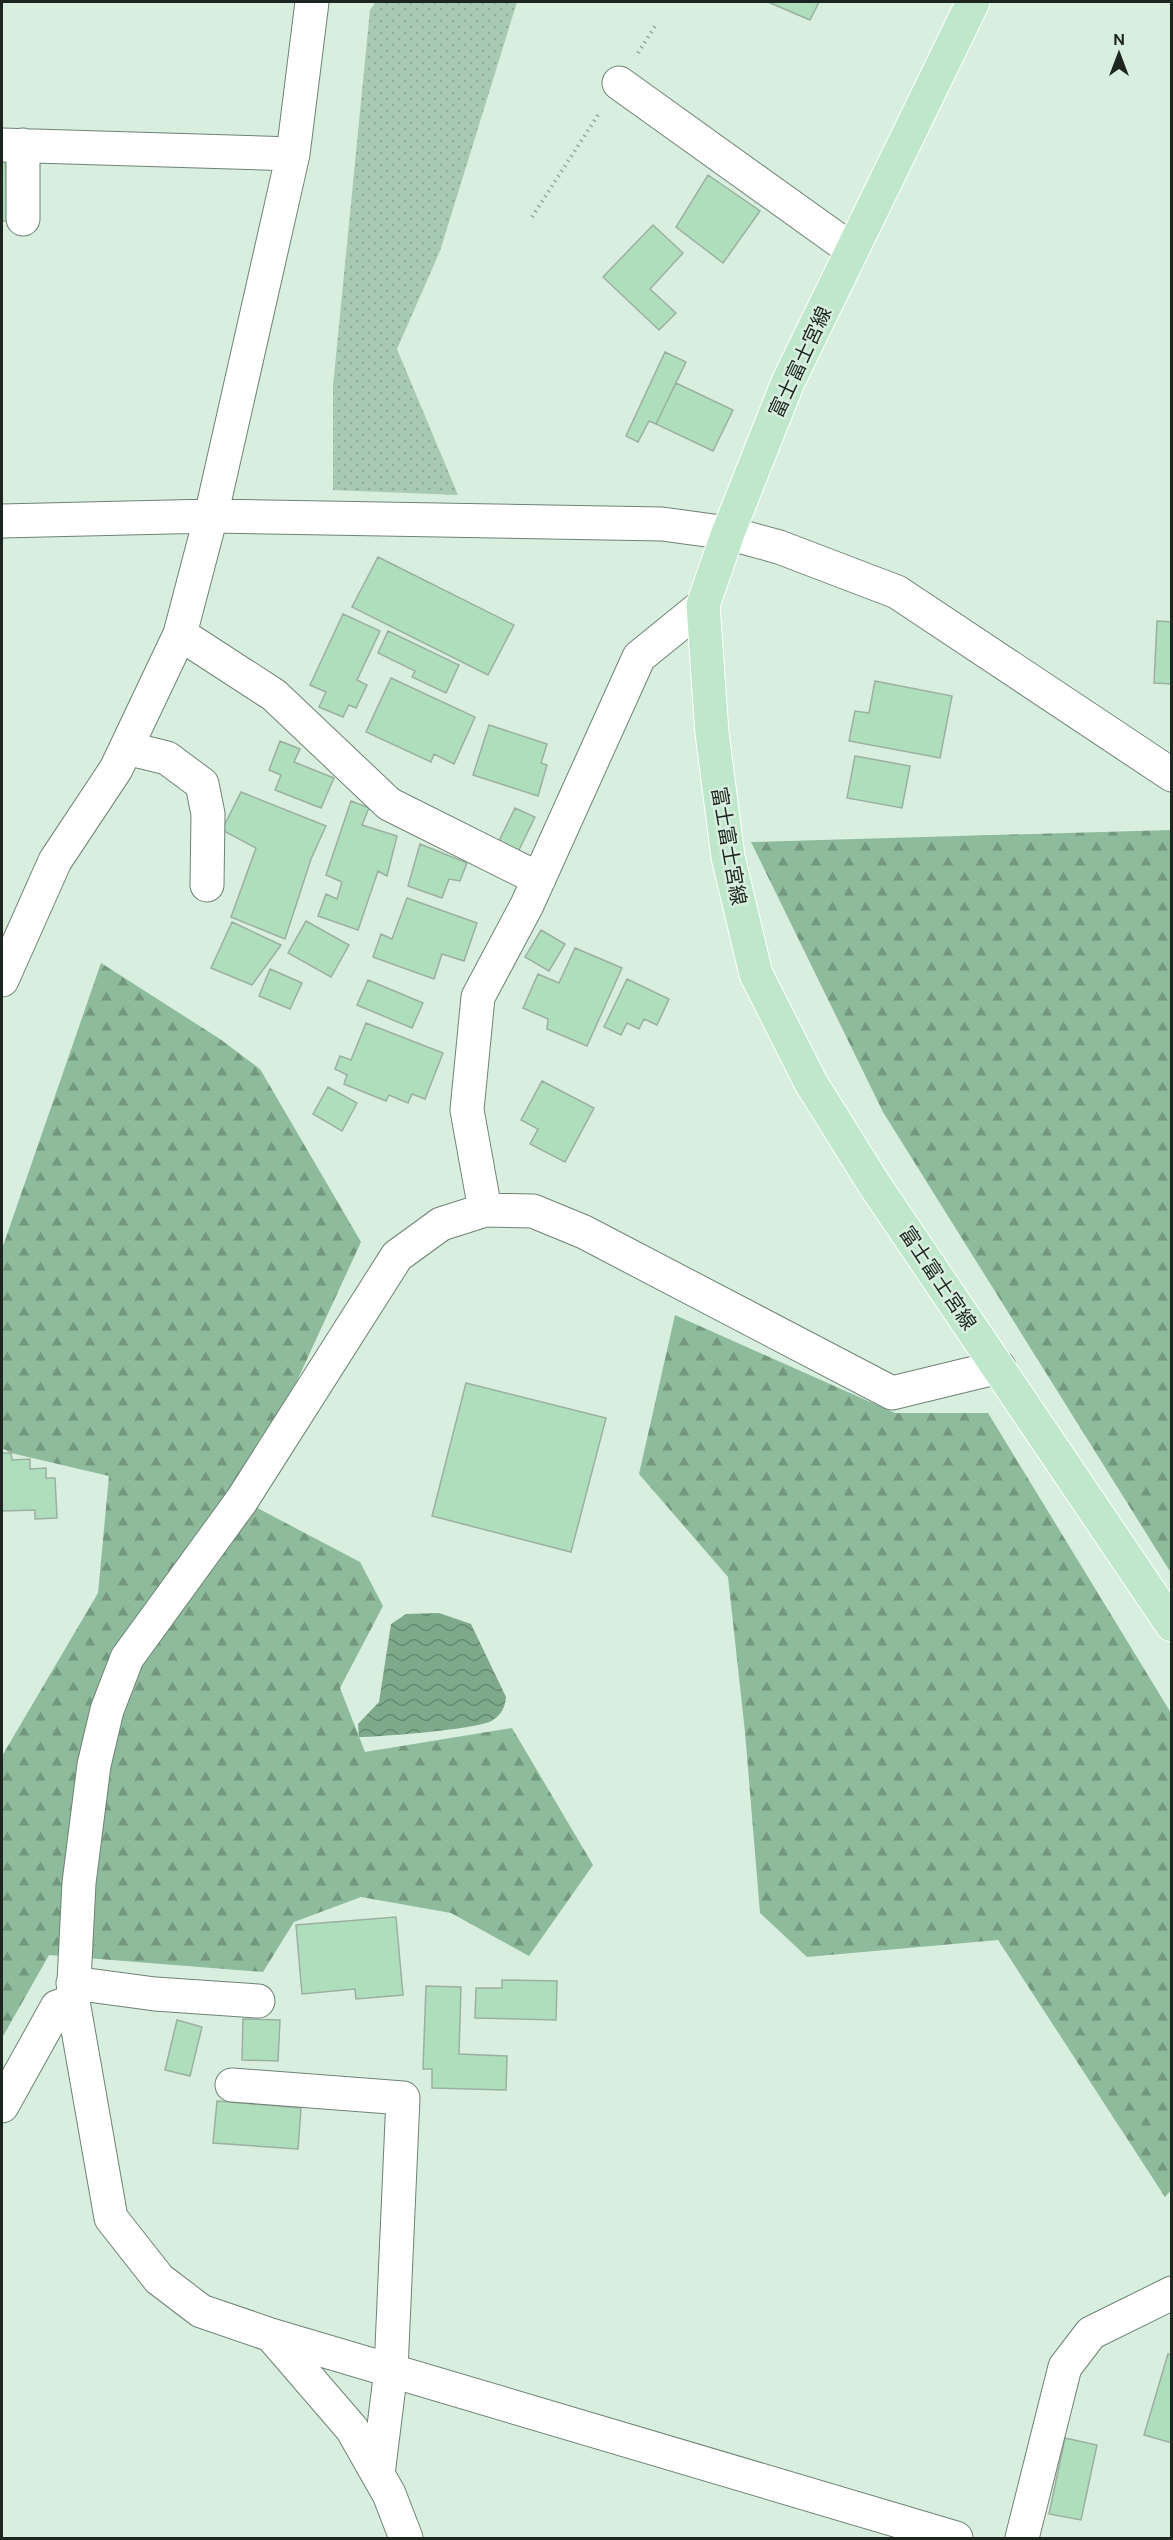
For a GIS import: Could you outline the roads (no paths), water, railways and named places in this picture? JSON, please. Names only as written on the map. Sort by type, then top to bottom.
[{"type":"main road","name":"富士富士宮線","points":[[973,2],[788,382],[728,533],[704,605],[712,734],[728,857],[756,974],[817,1093],[874,1184],[1172,1625]]},
{"type":"street","points":[[2,980],[55,861],[116,769],[180,634],[211,516],[293,154],[312,2]]},
{"type":"street","points":[[619,83],[852,250]]},
{"type":"street","points":[[23,219],[12,145],[293,154]]},
{"type":"street","points":[[2,521],[211,516],[662,524],[728,533],[779,546],[897,592],[1172,775]]},
{"type":"street","points":[[485,1210],[467,1110],[478,997],[539,879],[639,657],[704,605]]},
{"type":"street","points":[[180,634],[274,695],[389,804],[539,879]]},
{"type":"street","points":[[126,748],[167,758],[202,784],[208,814],[207,885]]},
{"type":"street","points":[[956,2538],[271,2335],[201,2312],[159,2279],[111,2218],[73,1992],[79,1883],[94,1765],[106,1710],[127,1658],[242,1500],[397,1256],[441,1224],[485,1210],[533,1211],[584,1232],[892,1393],[999,1367]]},
{"type":"street","points":[[2,2106],[57,2007],[73,1992],[155,1994],[258,2001]]},
{"type":"street","points":[[232,2085],[403,2098],[391,2370],[378,2474]]},
{"type":"street","points":[[1022,2538],[1065,2367],[1091,2334],[1172,2293]]},
{"type":"street","points":[[271,2335],[352,2429],[389,2494],[406,2538]]},
{"type":"water","points":[[439,1613],[471,1624],[506,1697],[501,1713],[493,1720],[470,1726],[359,1737],[358,1724],[379,1702],[391,1624],[406,1614]]}]
